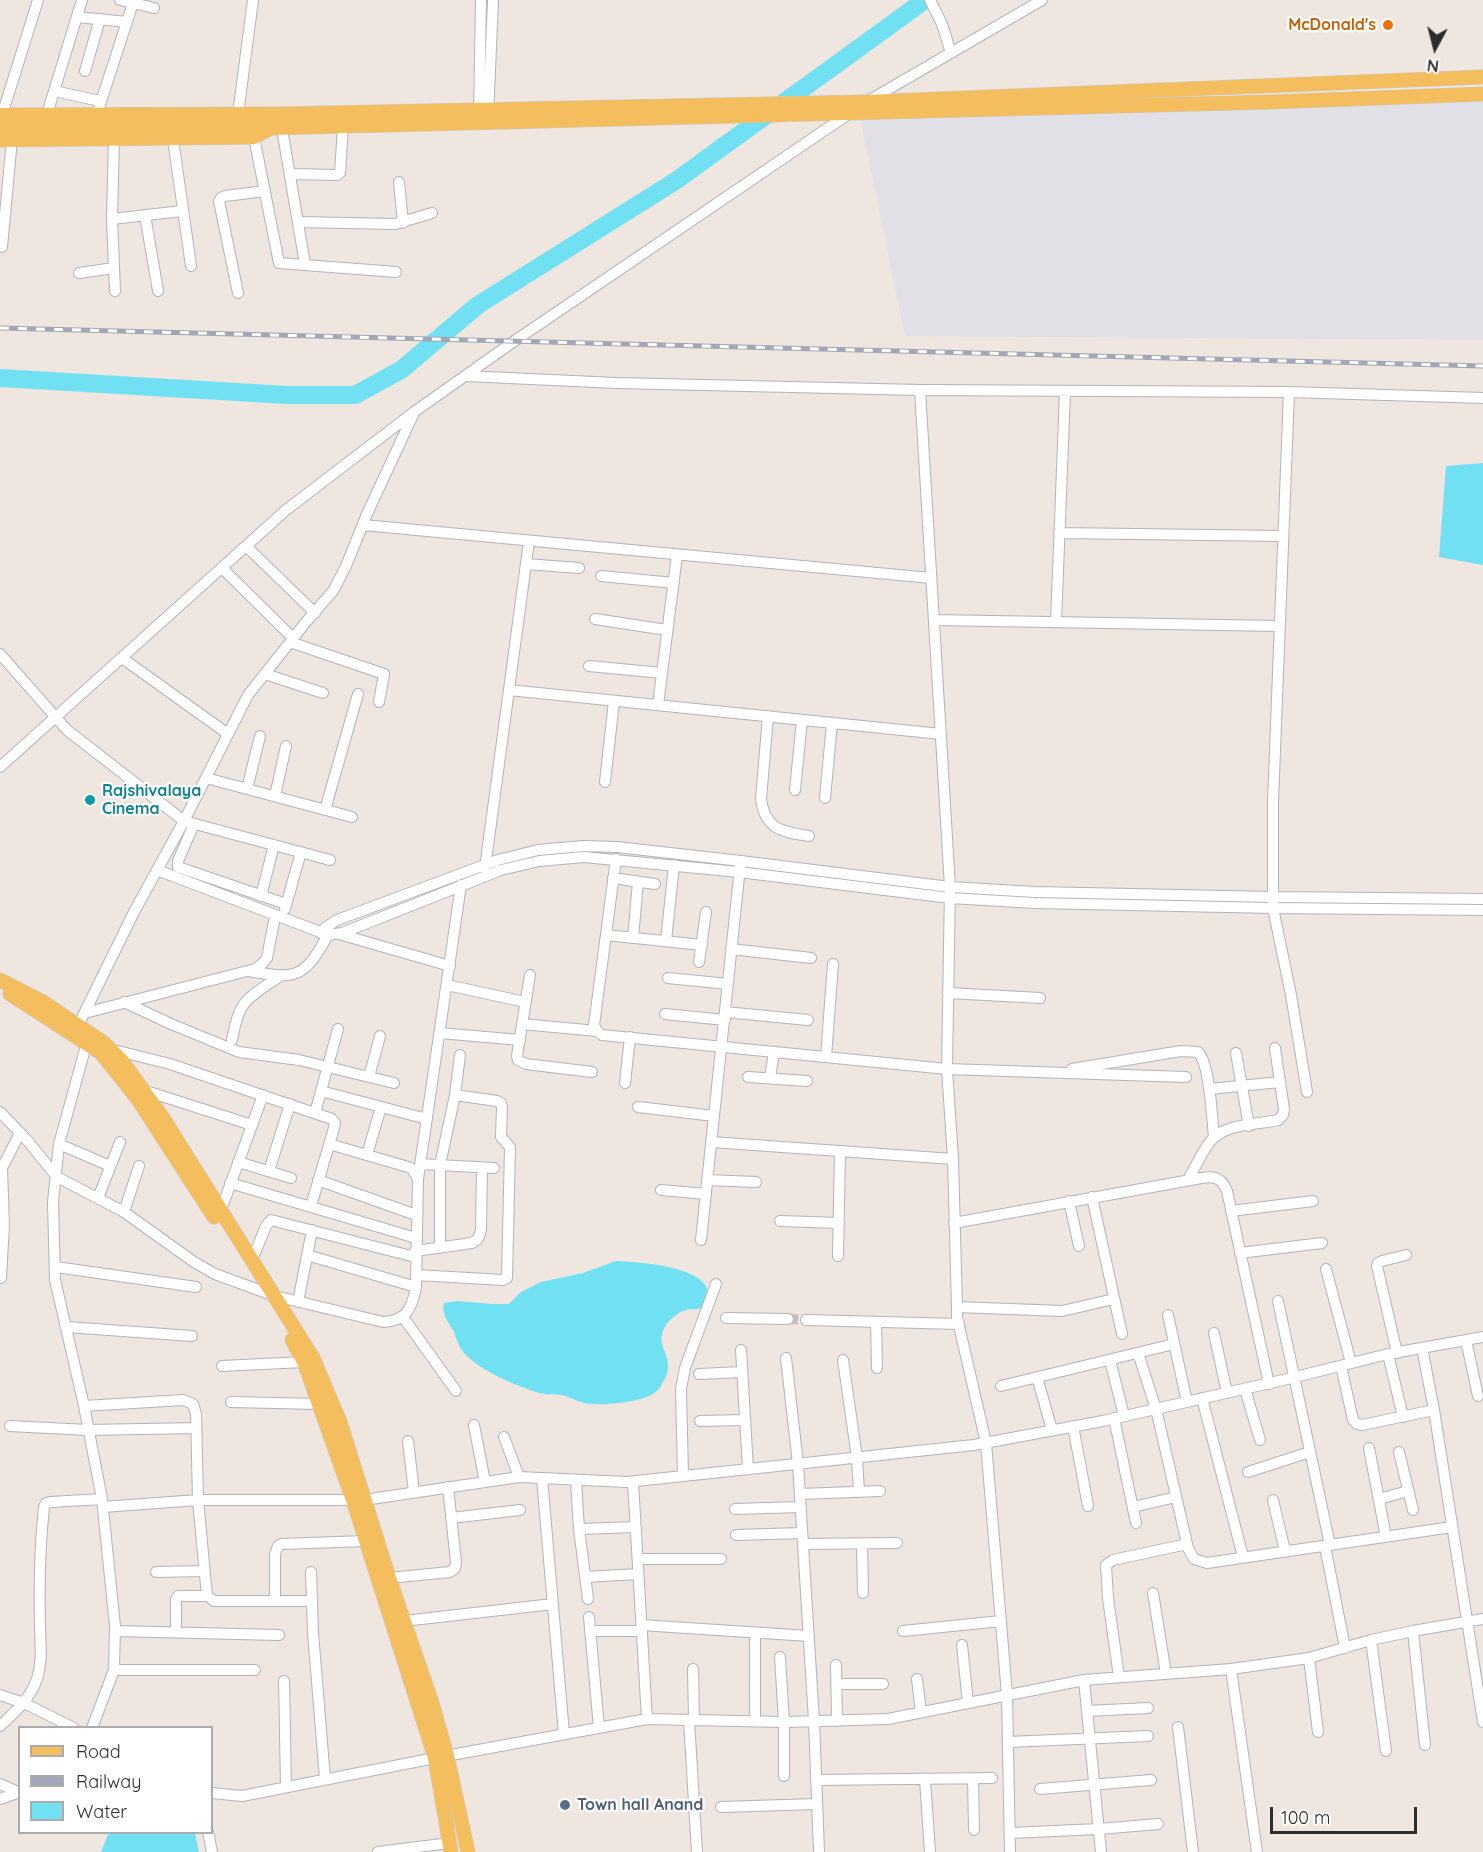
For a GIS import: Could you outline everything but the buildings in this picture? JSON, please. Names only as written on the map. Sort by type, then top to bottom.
[{"type":"main road","points":[[1,115],[47,114],[98,107],[238,114],[484,117],[788,109],[866,102],[1483,77]]},
{"type":"main road","points":[[1414,80],[1415,96]]},
{"type":"main road","points":[[788,109],[851,112],[1270,102],[1483,94]]},
{"type":"main road","points":[[0,129],[201,124],[277,129],[343,127],[484,117]]},
{"type":"main road","points":[[6,140],[254,137],[277,129]]},
{"type":"main road","points":[[3,985],[43,1002],[79,1024],[122,1061],[252,1260],[304,1362],[318,1404],[389,1578],[404,1621],[468,1852]]},
{"type":"main road","points":[[79,1024],[87,1042],[101,1053],[137,1098],[313,1358],[339,1422],[359,1500],[366,1541],[441,1757],[450,1847]]},
{"type":"street","points":[[1,115],[38,0]]},
{"type":"street","points":[[47,114],[82,0]]},
{"type":"street","points":[[120,0],[154,8]]},
{"type":"street","points":[[238,114],[254,0]]},
{"type":"street","points":[[481,0],[484,117]]},
{"type":"street","points":[[484,117],[493,0]]},
{"type":"street","points":[[930,0],[942,24],[951,53]]},
{"type":"street","points":[[0,767],[286,510],[414,412],[866,102],[1042,0]]},
{"type":"street","points":[[54,91],[98,107],[133,3]]},
{"type":"street","points":[[77,16],[127,22]]},
{"type":"street","points":[[85,71],[100,19]]},
{"type":"street","points":[[290,174],[337,175],[340,173],[343,127]]},
{"type":"street","points":[[277,129],[290,174],[305,264]]},
{"type":"street","points":[[254,137],[279,263],[396,272]]},
{"type":"street","points":[[173,139],[190,266]]},
{"type":"street","points":[[2,248],[6,140]]},
{"type":"street","points":[[114,140],[112,219],[116,291]]},
{"type":"street","points":[[399,182],[403,223]]},
{"type":"street","points":[[238,293],[219,201],[225,196],[265,191]]},
{"type":"street","points":[[112,219],[182,211]]},
{"type":"street","points":[[298,222],[403,223],[432,213]]},
{"type":"street","points":[[145,215],[158,291]]},
{"type":"street","points":[[79,273],[114,268]]},
{"type":"street","points":[[466,376],[616,383],[921,390],[1288,392],[1483,398]]},
{"type":"street","points":[[921,390],[950,893],[947,1069],[953,1159],[957,1307],[986,1443],[1007,1695],[1010,1852]]},
{"type":"street","points":[[1056,622],[1065,392]]},
{"type":"street","points":[[1288,392],[1273,801],[1273,902],[1292,995],[1307,1092]]},
{"type":"street","points":[[286,904],[178,867],[177,861],[206,778],[248,695],[333,591],[414,412]]},
{"type":"street","points":[[363,525],[931,578]]},
{"type":"street","points":[[1059,532],[1283,536]]},
{"type":"street","points":[[484,876],[529,541]]},
{"type":"street","points":[[246,546],[315,613]]},
{"type":"street","points":[[658,705],[677,555]]},
{"type":"street","points":[[526,564],[579,568]]},
{"type":"street","points":[[222,568],[291,640],[384,674],[379,702]]},
{"type":"street","points":[[602,576],[674,582]]},
{"type":"street","points":[[594,619],[667,630]]},
{"type":"street","points":[[934,620],[1279,626]]},
{"type":"street","points":[[0,654],[68,730],[189,822],[330,860]]},
{"type":"street","points":[[122,658],[228,734]]},
{"type":"street","points":[[589,666],[662,674]]},
{"type":"street","points":[[265,674],[323,693]]},
{"type":"street","points":[[509,690],[941,734]]},
{"type":"street","points":[[325,810],[358,694]]},
{"type":"street","points":[[605,782],[614,701]]},
{"type":"street","points":[[768,716],[761,799],[763,810],[767,819],[783,832],[809,836]]},
{"type":"street","points":[[795,790],[802,720]]},
{"type":"street","points":[[825,798],[832,723]]},
{"type":"street","points":[[247,789],[260,736]]},
{"type":"street","points":[[275,796],[286,746]]},
{"type":"street","points":[[206,778],[352,817]]},
{"type":"street","points":[[79,1024],[134,912],[157,870],[189,822]]},
{"type":"street","points":[[261,896],[274,845]]},
{"type":"street","points":[[247,971],[280,976],[294,975],[314,959],[325,928],[337,920],[485,864],[538,850],[584,846],[1035,903],[1483,898]]},
{"type":"street","points":[[79,1024],[124,1002],[255,969],[263,963],[267,958],[279,917],[286,904],[301,852]]},
{"type":"street","points":[[339,934],[484,876],[539,861],[584,857],[674,865],[740,867]]},
{"type":"street","points":[[616,859],[594,1025],[602,1035],[947,1069],[1186,1077]]},
{"type":"street","points":[[666,941],[674,865]]},
{"type":"street","points":[[701,1240],[740,867]]},
{"type":"street","points":[[157,870],[324,934],[339,934],[450,966]]},
{"type":"street","points":[[613,878],[655,884]]},
{"type":"street","points":[[633,938],[638,882]]},
{"type":"street","points":[[0,1112],[57,1177],[124,1212],[194,1262],[215,1274],[298,1302],[383,1322],[393,1322],[403,1317],[414,1300],[418,1179],[462,885]]},
{"type":"street","points":[[1273,902],[1483,909]]},
{"type":"street","points":[[699,962],[706,912]]},
{"type":"street","points":[[606,935],[702,945]]},
{"type":"street","points":[[731,949],[812,958]]},
{"type":"street","points":[[826,1057],[833,964]]},
{"type":"street","points":[[530,975],[517,1056],[521,1062],[592,1072]]},
{"type":"street","points":[[232,1040],[237,1016],[242,1006],[280,976]]},
{"type":"street","points":[[668,978],[728,984]]},
{"type":"street","points":[[447,985],[525,1002]]},
{"type":"street","points":[[948,993],[1040,998]]},
{"type":"street","points":[[124,1002],[239,1052],[299,1060],[394,1083]]},
{"type":"street","points":[[664,1014],[808,1020]]},
{"type":"street","points":[[522,1024],[597,1031]]},
{"type":"street","points":[[315,1113],[338,1029]]},
{"type":"street","points":[[440,1033],[520,1040]]},
{"type":"street","points":[[369,1077],[380,1036]]},
{"type":"street","points":[[625,1083],[630,1037]]},
{"type":"street","points":[[87,1042],[59,1144],[53,1202],[53,1227],[55,1280],[84,1406],[102,1503],[115,1631],[114,1670],[93,1726]]},
{"type":"street","points":[[1188,1180],[1214,1137],[1226,1130],[1278,1120],[1283,1115],[1275,1048]]},
{"type":"street","points":[[110,1049],[170,1064],[333,1119],[335,1124],[311,1206]]},
{"type":"street","points":[[1048,1073],[1191,1050],[1198,1052],[1203,1056],[1214,1137]]},
{"type":"street","points":[[770,1078],[774,1052]]},
{"type":"street","points":[[1236,1053],[1249,1126]]},
{"type":"street","points":[[440,1248],[440,1165],[455,1095],[460,1055]]},
{"type":"street","points":[[748,1077],[807,1081]]},
{"type":"street","points":[[1209,1089],[1280,1082]]},
{"type":"street","points":[[143,1090],[252,1125]]},
{"type":"street","points":[[321,1091],[427,1119]]},
{"type":"street","points":[[221,1210],[263,1095]]},
{"type":"street","points":[[416,1275],[503,1280],[507,1278],[510,1147],[501,1137],[501,1103],[455,1095]]},
{"type":"street","points":[[269,1171],[290,1104]]},
{"type":"street","points":[[366,1155],[381,1107]]},
{"type":"street","points":[[638,1107],[714,1116]]},
{"type":"street","points":[[1,1278],[4,1225],[1,1168],[20,1133]]},
{"type":"street","points":[[98,1198],[120,1142]]},
{"type":"street","points":[[711,1142],[953,1159]]},
{"type":"street","points":[[59,1144],[110,1166]]},
{"type":"street","points":[[329,1144],[408,1167],[418,1179]]},
{"type":"street","points":[[838,1256],[840,1151]]},
{"type":"street","points":[[238,1162],[291,1178]]},
{"type":"street","points":[[252,1260],[266,1226],[271,1220],[415,1254],[472,1243],[478,1239],[488,1168],[420,1164]]},
{"type":"street","points":[[124,1212],[139,1166]]},
{"type":"street","points":[[954,1223],[1188,1180],[1207,1177],[1218,1179],[1223,1182],[1231,1211],[1269,1384]]},
{"type":"street","points":[[318,1180],[416,1215]]},
{"type":"street","points":[[707,1180],[756,1182]]},
{"type":"street","points":[[230,1183],[416,1238]]},
{"type":"street","points":[[661,1190],[706,1194]]},
{"type":"street","points":[[1092,1197],[1122,1334]]},
{"type":"street","points":[[1069,1201],[1079,1246]]},
{"type":"street","points":[[1231,1211],[1313,1201]]},
{"type":"street","points":[[780,1221],[839,1223]]},
{"type":"street","points":[[298,1302],[312,1230]]},
{"type":"street","points":[[1240,1253],[1322,1243]]},
{"type":"street","points":[[308,1255],[416,1287]]},
{"type":"street","points":[[1403,1417],[1377,1266],[1382,1261],[1406,1255]]},
{"type":"street","points":[[56,1267],[196,1287]]},
{"type":"street","points":[[1326,1269],[1346,1364],[1353,1420],[1362,1425],[1434,1410]]},
{"type":"street","points":[[683,1476],[681,1389],[685,1368],[716,1284]]},
{"type":"street","points":[[957,1307],[1062,1311],[1114,1299]]},
{"type":"street","points":[[1278,1301],[1328,1545],[1345,1648]]},
{"type":"street","points":[[1168,1315],[1187,1402]]},
{"type":"street","points":[[403,1317],[456,1391]]},
{"type":"street","points":[[726,1318],[788,1319]]},
{"type":"street","points":[[806,1320],[959,1324]]},
{"type":"street","points":[[876,1322],[877,1368]]},
{"type":"street","points":[[67,1327],[192,1336]]},
{"type":"street","points":[[1214,1333],[1227,1393]]},
{"type":"street","points":[[0,1726],[24,1703],[36,1680],[42,1657],[39,1626],[46,1503],[359,1500],[519,1477],[633,1482],[857,1458],[986,1443],[1156,1409],[1393,1353],[1483,1337]]},
{"type":"street","points":[[1466,1340],[1478,1396]]},
{"type":"street","points":[[1001,1386],[1174,1344]]},
{"type":"street","points":[[1422,1348],[1434,1410],[1483,1722]]},
{"type":"street","points":[[741,1350],[748,1469]]},
{"type":"street","points":[[1138,1353],[1156,1409],[1187,1544],[1194,1559],[1207,1563],[1452,1527]]},
{"type":"street","points":[[786,1358],[801,1507],[819,1852]]},
{"type":"street","points":[[843,1360],[857,1458],[859,1492]]},
{"type":"street","points":[[1110,1360],[1136,1523]]},
{"type":"street","points":[[222,1366],[304,1362]]},
{"type":"street","points":[[699,1374],[742,1372]]},
{"type":"street","points":[[1037,1377],[1052,1430]]},
{"type":"street","points":[[1245,1389],[1260,1440]]},
{"type":"street","points":[[1202,1398],[1244,1557]]},
{"type":"street","points":[[84,1406],[188,1401],[193,1404],[198,1500],[207,1596]]},
{"type":"street","points":[[231,1402],[318,1404]]},
{"type":"street","points":[[700,1421],[745,1420]]},
{"type":"street","points":[[474,1425],[485,1482]]},
{"type":"street","points":[[10,1426],[88,1430],[196,1428]]},
{"type":"street","points":[[1073,1426],[1088,1506]]},
{"type":"street","points":[[504,1437],[519,1477]]},
{"type":"street","points":[[408,1441],[414,1492]]},
{"type":"street","points":[[1369,1448],[1386,1537]]},
{"type":"street","points":[[1248,1472],[1310,1452]]},
{"type":"street","points":[[1399,1452],[1413,1510]]},
{"type":"street","points":[[542,1478],[564,1734]]},
{"type":"street","points":[[576,1480],[579,1529],[588,1599]]},
{"type":"street","points":[[633,1482],[647,1719]]},
{"type":"street","points":[[389,1578],[450,1572],[455,1568],[448,1487]]},
{"type":"street","points":[[800,1494],[880,1491]]},
{"type":"street","points":[[1379,1498],[1408,1491]]},
{"type":"street","points":[[1133,1507],[1176,1497]]},
{"type":"street","points":[[1273,1500],[1285,1551]]},
{"type":"street","points":[[735,1509],[801,1507]]},
{"type":"street","points":[[451,1518],[520,1510]]},
{"type":"street","points":[[579,1529],[636,1527]]},
{"type":"street","points":[[736,1535],[862,1544],[897,1543]]},
{"type":"street","points":[[275,1601],[275,1554],[281,1544],[366,1541]]},
{"type":"street","points":[[862,1544],[863,1593]]},
{"type":"street","points":[[1119,1677],[1108,1598],[1106,1565],[1113,1560],[1187,1544]]},
{"type":"street","points":[[638,1559],[721,1559]]},
{"type":"street","points":[[156,1572],[204,1572]]},
{"type":"street","points":[[311,1572],[325,1779]]},
{"type":"street","points":[[585,1577],[638,1574]]},
{"type":"street","points":[[1152,1593],[1166,1674]]},
{"type":"street","points":[[176,1632],[176,1599],[178,1596],[207,1596],[214,1601],[312,1601]]},
{"type":"street","points":[[404,1621],[553,1604]]},
{"type":"street","points":[[589,1617],[599,1728]]},
{"type":"street","points":[[213,1793],[242,1796],[647,1719],[814,1722],[888,1719],[1084,1680],[1231,1669],[1309,1658],[1371,1640],[1483,1619]]},
{"type":"street","points":[[903,1631],[1001,1621]]},
{"type":"street","points":[[590,1631],[641,1628],[809,1636]]},
{"type":"street","points":[[115,1631],[279,1635]]},
{"type":"street","points":[[1413,1631],[1425,1745]]},
{"type":"street","points":[[755,1632],[755,1722]]},
{"type":"street","points":[[1371,1640],[1386,1751]]},
{"type":"street","points":[[962,1645],[968,1703]]},
{"type":"street","points":[[780,1657],[784,1722],[784,1776]]},
{"type":"street","points":[[1309,1658],[1318,1732]]},
{"type":"street","points":[[836,1665],[837,1721]]},
{"type":"street","points":[[693,1669],[692,1720],[697,1852]]},
{"type":"street","points":[[1231,1669],[1257,1852]]},
{"type":"street","points":[[114,1670],[255,1670]]},
{"type":"street","points":[[917,1678],[921,1712]]},
{"type":"street","points":[[1084,1680],[1101,1852]]},
{"type":"street","points":[[284,1681],[286,1787]]},
{"type":"street","points":[[837,1684],[883,1684]]},
{"type":"street","points":[[0,1695],[24,1703],[70,1726]]},
{"type":"street","points":[[1087,1711],[1148,1708]]},
{"type":"street","points":[[1178,1727],[1193,1852]]},
{"type":"street","points":[[1008,1742],[1148,1736]]},
{"type":"street","points":[[816,1780],[992,1778]]},
{"type":"street","points":[[925,1779],[930,1852]]},
{"type":"street","points":[[974,1779],[974,1830]]},
{"type":"street","points":[[1040,1789],[1151,1780]]},
{"type":"street","points":[[0,1784],[18,1792]]},
{"type":"street","points":[[0,1799],[18,1792]]},
{"type":"street","points":[[721,1807],[817,1804]]},
{"type":"street","points":[[1010,1833],[1158,1824]]},
{"type":"street","points":[[208,1834],[212,1852]]},
{"type":"street","points":[[378,1852],[450,1847]]},
{"type":"shaded area","points":[[1483,92],[1483,340],[905,336],[860,116]]},
{"type":"water","points":[[1483,463],[1483,565],[1439,557],[1446,466]]},
{"type":"water","points":[[616,1261],[654,1264],[684,1272],[697,1277],[705,1285],[708,1294],[707,1302],[701,1308],[679,1313],[664,1328],[661,1337],[668,1366],[667,1374],[658,1390],[645,1398],[609,1404],[591,1404],[562,1395],[540,1393],[520,1386],[485,1370],[467,1356],[460,1347],[445,1315],[444,1303],[457,1301],[509,1304],[521,1292],[541,1282],[583,1273]]},
{"type":"water","points":[[108,1834],[195,1834],[199,1852],[101,1852]]},
{"type":"waterway","points":[[0,378],[287,395],[355,395],[401,370],[478,305],[677,180],[925,0]]},
{"type":"tunnel","points":[[788,1319],[806,1320]]},
{"type":"railway","points":[[0,328],[1483,366]]},
{"type":"place","name":"McDonald's","points":[[1388,25]]},
{"type":"place","name":"Rajshivalaya Cinema","points":[[90,800]]},
{"type":"place","name":"Town hall Anand","points":[[565,1805]]}]
